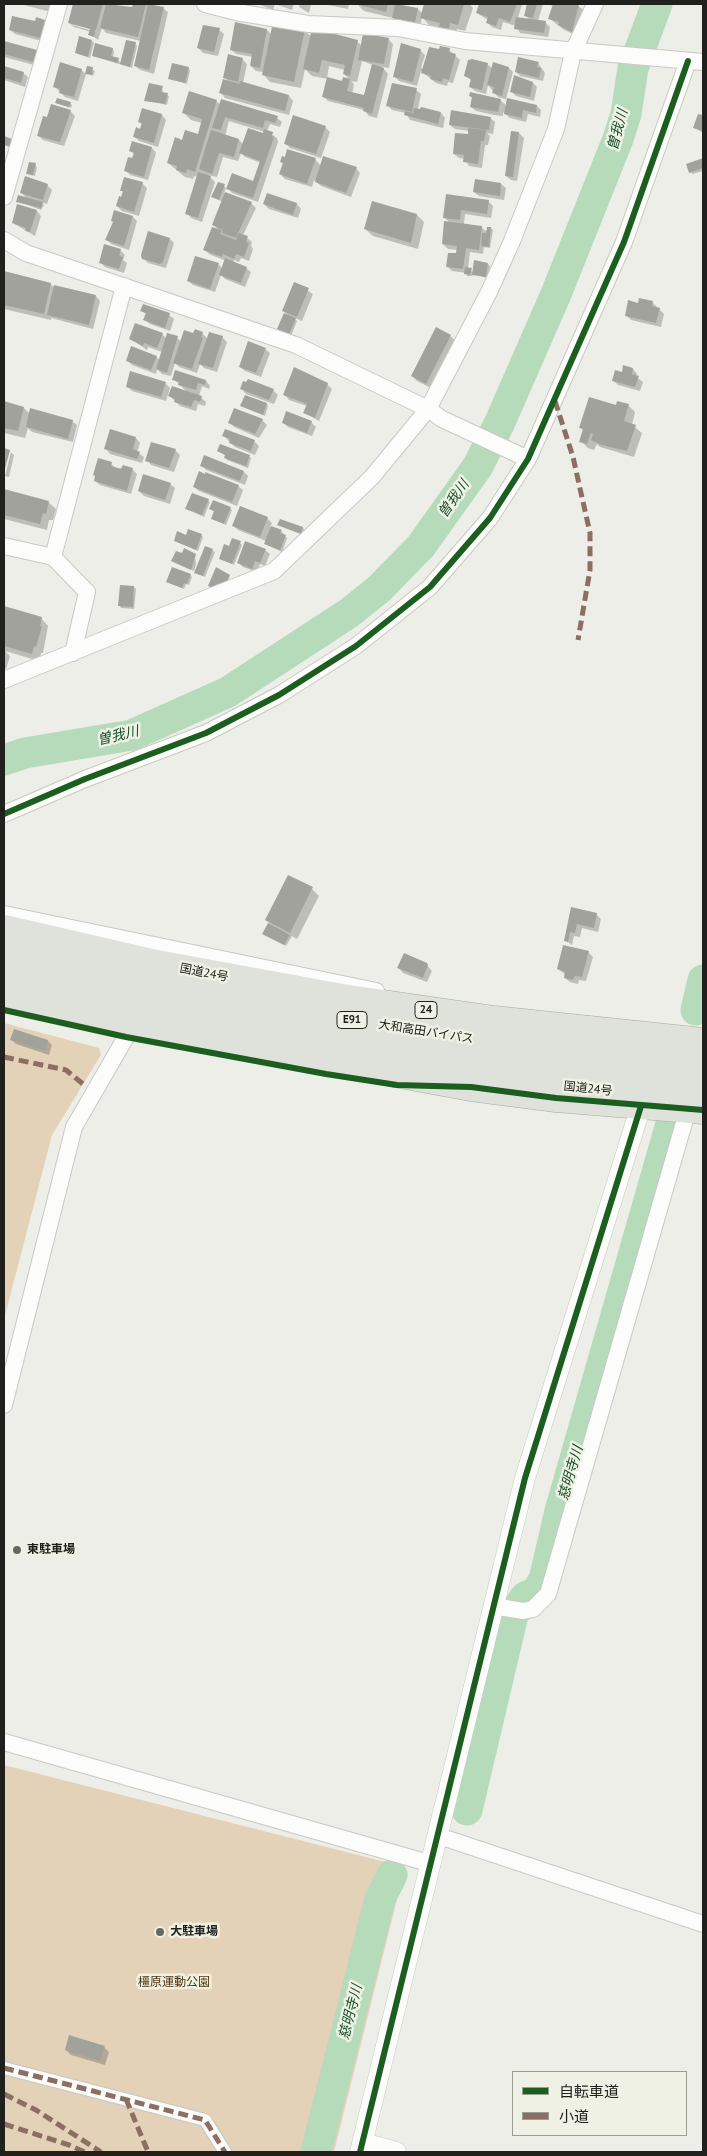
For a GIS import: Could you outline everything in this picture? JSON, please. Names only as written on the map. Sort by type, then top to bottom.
[{"type":"highway","name":"国道24号","points":[[4,929],[151,963],[342,998],[494,1020],[703,1042]]},
{"type":"highway","name":"大和高田バイパス","points":[[4,950],[324,1016],[455,1037],[703,1066]]},
{"type":"highway","name":"大和高田バイパス","points":[[4,974],[288,1033],[698,1102]]},
{"type":"highway","name":"国道24号","points":[[4,998],[132,1031],[471,1087],[642,1106],[698,1102]]},
{"type":"street","points":[[4,197],[59,4]]},
{"type":"street","points":[[4,814],[85,778],[206,733],[279,696],[356,646],[430,587],[490,518],[528,459],[624,242],[695,62],[465,42],[398,28],[308,24],[236,12],[205,4]]},
{"type":"street","points":[[4,680],[274,571],[372,477],[428,409],[489,292],[512,241],[556,128],[573,52],[595,4]]},
{"type":"street","points":[[4,240],[26,253],[296,345],[428,409],[442,419],[528,459]]},
{"type":"street","points":[[53,557],[124,286]]},
{"type":"street","points":[[4,546],[53,557],[87,592],[74,653]]},
{"type":"street","points":[[4,914],[344,983],[494,1020]]},
{"type":"street","points":[[4,1010],[132,1031],[74,1126],[4,1405]]},
{"type":"street","points":[[508,1609],[533,1609],[542,1602],[551,1586],[698,1102]]},
{"type":"street","points":[[396,2152],[361,2148],[439,1836],[508,1609],[537,1436],[642,1106]]},
{"type":"street","points":[[4,1742],[432,1864]]},
{"type":"street","points":[[439,1836],[703,1924]]},
{"type":"street","points":[[4,2068],[204,2120],[225,2152]]},
{"type":"green space","points":[[4,1023],[99,1048],[101,1055],[52,1135],[4,1319]]},
{"type":"green space","name":"橿原運動公園","points":[[4,1765],[405,1867],[334,2152],[4,2152]]},
{"type":"building","points":[[73,4],[103,4],[94,37],[88,35],[90,29],[68,23]]},
{"type":"building","points":[[106,4],[132,7],[133,4],[146,4],[138,37],[100,28]]},
{"type":"building","points":[[148,4],[164,7],[149,70],[134,66]]},
{"type":"building","points":[[356,4],[388,4],[386,12]]},
{"type":"building","points":[[395,4],[418,8],[415,23],[392,18]]},
{"type":"building","points":[[424,4],[464,4],[458,25],[450,23],[449,29],[439,27],[440,23],[420,18]]},
{"type":"building","points":[[479,4],[517,4],[510,22],[499,18],[496,26],[486,23],[488,17],[476,13]]},
{"type":"building","points":[[527,4],[537,4],[533,18],[524,16]]},
{"type":"building","points":[[553,4],[579,4],[572,32],[558,25],[559,22],[548,19]]},
{"type":"building","points":[[12,16],[35,21],[36,17],[45,20],[40,38],[9,30]]},
{"type":"building","points":[[516,17],[546,21],[544,33],[514,29]]},
{"type":"building","points":[[235,22],[267,29],[260,68],[250,66],[252,54],[230,50]]},
{"type":"building","points":[[273,22],[305,29],[294,82],[262,75]]},
{"type":"building","points":[[203,25],[220,28],[214,52],[197,48]]},
{"type":"building","points":[[312,28],[358,40],[350,76],[343,74],[345,65],[322,60],[319,73],[303,69]]},
{"type":"building","points":[[363,33],[389,38],[384,64],[358,60]]},
{"type":"building","points":[[79,36],[92,40],[88,57],[75,53]]},
{"type":"building","points":[[126,40],[136,42],[130,67],[120,64]]},
{"type":"building","points":[[4,41],[37,50],[33,62],[4,54]]},
{"type":"building","points":[[95,43],[113,48],[111,56],[119,58],[118,63],[92,56]]},
{"type":"building","points":[[401,43],[421,49],[413,82],[393,77]]},
{"type":"building","points":[[440,46],[450,48],[449,52],[456,54],[449,80],[443,78],[442,82],[430,79],[431,76],[421,73],[429,47],[439,49]]},
{"type":"building","points":[[228,54],[243,58],[238,82],[223,78]]},
{"type":"building","points":[[518,57],[539,62],[537,67],[541,68],[539,78],[515,72]]},
{"type":"building","points":[[472,59],[488,63],[482,90],[469,87],[471,79],[464,76],[468,60]]},
{"type":"building","points":[[60,62],[82,69],[74,97],[59,93],[60,89],[53,87]]},
{"type":"building","points":[[493,62],[509,67],[502,96],[492,93],[494,87],[487,85]]},
{"type":"building","points":[[172,63],[189,67],[185,83],[168,79]]},
{"type":"building","points":[[372,64],[384,68],[372,114],[363,111],[364,108],[322,97],[327,77],[342,81],[343,77],[350,79],[347,91],[364,95]]},
{"type":"building","points":[[4,66],[24,72],[21,83],[4,78]]},
{"type":"building","points":[[87,66],[93,67],[92,75],[85,74]]},
{"type":"building","points":[[514,75],[533,82],[530,97],[510,92]]},
{"type":"building","points":[[223,79],[239,84],[240,81],[289,95],[285,111],[219,93]]},
{"type":"building","points":[[149,83],[163,86],[161,92],[168,93],[165,104],[144,101]]},
{"type":"building","points":[[392,83],[417,88],[412,112],[386,106]]},
{"type":"building","points":[[189,91],[217,100],[195,172],[187,169],[186,173],[176,170],[177,166],[167,163],[175,137],[182,140],[185,130],[198,134],[202,119],[182,113]]},
{"type":"building","points":[[470,92],[501,99],[498,112],[470,107],[472,97],[469,96]]},
{"type":"building","points":[[57,98],[71,102],[69,107],[55,103]]},
{"type":"building","points":[[507,98],[537,105],[536,113],[523,110],[522,118],[504,114]]},
{"type":"building","points":[[221,99],[278,116],[275,123],[265,120],[263,128],[225,117],[221,130],[212,128]]},
{"type":"building","points":[[51,104],[71,110],[60,142],[37,136],[43,116],[47,117]]},
{"type":"building","points":[[421,107],[441,112],[438,124],[404,115],[405,111],[413,113],[414,108],[420,109]]},
{"type":"building","points":[[142,108],[162,114],[154,143],[133,137],[136,127],[140,129],[142,123],[138,122]]},
{"type":"building","points":[[451,110],[491,117],[489,130],[449,125]]},
{"type":"building","points":[[698,114],[703,115],[703,131],[693,128]]},
{"type":"building","points":[[293,115],[326,126],[316,154],[284,144]]},
{"type":"building","points":[[248,128],[263,133],[264,129],[273,132],[272,136],[274,137],[253,198],[226,189],[232,173],[253,181],[260,161],[239,153]]},
{"type":"building","points":[[468,128],[486,130],[484,141],[481,141],[478,164],[463,162],[464,155],[453,154],[455,133],[468,134]]},
{"type":"building","points":[[211,130],[239,139],[234,157],[219,153],[212,174],[199,169]]},
{"type":"building","points":[[511,131],[519,132],[513,177],[505,176]]},
{"type":"building","points":[[4,136],[12,139],[10,147],[4,145]]},
{"type":"building","points":[[132,141],[152,147],[144,177],[124,171],[128,157],[132,158],[134,153],[129,151]]},
{"type":"building","points":[[287,149],[316,158],[307,184],[279,174],[283,163],[280,162],[282,156],[285,157]]},
{"type":"building","points":[[323,156],[357,167],[346,193],[315,182]]},
{"type":"building","points":[[703,158],[703,168],[689,173],[686,164]]},
{"type":"building","points":[[29,162],[36,163],[33,175],[26,174]]},
{"type":"building","points":[[198,172],[211,176],[198,218],[185,214]]},
{"type":"building","points":[[25,176],[48,184],[43,200],[20,193]]},
{"type":"building","points":[[124,177],[143,182],[134,212],[116,206],[119,196],[121,197],[123,191],[120,191]]},
{"type":"building","points":[[475,179],[501,183],[500,196],[473,192]]},
{"type":"building","points":[[218,182],[225,184],[219,200],[211,197]]},
{"type":"building","points":[[225,192],[252,202],[236,238],[222,233],[223,230],[212,225]]},
{"type":"building","points":[[267,193],[297,203],[293,215],[263,204]]},
{"type":"building","points":[[446,194],[489,200],[487,214],[461,210],[460,220],[443,218]]},
{"type":"building","points":[[18,195],[43,202],[41,208],[16,202]]},
{"type":"building","points":[[372,201],[417,214],[411,243],[364,229]]},
{"type":"building","points":[[17,204],[37,210],[30,232],[25,231],[26,228],[12,223]]},
{"type":"building","points":[[114,210],[133,216],[124,246],[105,240],[113,222],[111,221]]},
{"type":"building","points":[[444,221],[482,226],[479,250],[466,248],[463,269],[446,267],[448,253],[456,253],[457,246],[442,244]]},
{"type":"building","points":[[212,227],[222,230],[220,234],[236,240],[239,233],[248,236],[246,242],[249,243],[244,257],[236,254],[234,259],[223,254],[222,257],[203,250]]},
{"type":"building","points":[[487,227],[491,227],[489,247],[481,246],[482,233],[486,233]]},
{"type":"building","points":[[148,231],[170,238],[163,262],[160,264],[142,259],[141,255]]},
{"type":"building","points":[[104,244],[121,249],[119,256],[123,257],[119,269],[99,263]]},
{"type":"building","points":[[195,256],[219,263],[210,289],[187,281]]},
{"type":"building","points":[[225,258],[247,267],[241,283],[219,275]]},
{"type":"building","points":[[474,260],[488,263],[486,277],[472,275]]},
{"type":"building","points":[[465,267],[472,268],[470,275],[464,274]]},
{"type":"building","points":[[4,271],[51,283],[44,314],[4,305]]},
{"type":"building","points":[[294,282],[309,288],[297,317],[282,311]]},
{"type":"building","points":[[54,285],[96,295],[89,325],[47,315]]},
{"type":"building","points":[[639,298],[653,301],[652,306],[660,308],[656,323],[625,316],[628,300],[638,303]]},
{"type":"building","points":[[143,304],[170,313],[165,328],[143,320],[146,313],[140,311]]},
{"type":"building","points":[[284,313],[296,318],[289,335],[277,329]]},
{"type":"building","points":[[135,323],[163,333],[157,348],[144,343],[143,346],[129,339]]},
{"type":"building","points":[[436,327],[451,335],[426,384],[411,376]]},
{"type":"building","points":[[195,329],[203,332],[201,337],[203,338],[192,369],[173,363],[184,330],[193,333]]},
{"type":"building","points":[[209,332],[223,336],[213,368],[198,364]]},
{"type":"building","points":[[167,333],[178,336],[167,373],[156,369]]},
{"type":"building","points":[[248,341],[266,348],[256,373],[239,367]]},
{"type":"building","points":[[131,346],[157,356],[151,370],[126,361]]},
{"type":"building","points":[[623,365],[633,368],[632,374],[639,376],[635,387],[612,381],[615,370],[622,372]]},
{"type":"building","points":[[294,367],[328,383],[315,418],[303,413],[307,404],[283,395]]},
{"type":"building","points":[[175,370],[206,380],[205,385],[198,383],[196,390],[178,385],[179,382],[172,380]]},
{"type":"building","points":[[130,371],[166,382],[161,397],[126,387]]},
{"type":"building","points":[[248,379],[274,389],[269,400],[240,389],[243,381],[246,382]]},
{"type":"building","points":[[172,386],[202,396],[200,402],[194,400],[191,407],[174,402],[175,399],[168,396]]},
{"type":"building","points":[[245,395],[267,403],[263,415],[240,406]]},
{"type":"building","points":[[589,397],[616,405],[617,401],[629,404],[624,421],[636,425],[627,451],[601,445],[591,440],[593,434],[591,433],[587,444],[579,442],[583,429],[579,428]]},
{"type":"building","points":[[4,401],[24,407],[18,431],[4,428]]},
{"type":"building","points":[[30,408],[73,420],[68,439],[26,427]]},
{"type":"building","points":[[234,408],[263,419],[255,434],[228,423]]},
{"type":"building","points":[[286,411],[312,421],[307,433],[282,423]]},
{"type":"building","points":[[110,429],[136,437],[133,449],[140,452],[137,459],[104,449]]},
{"type":"building","points":[[225,429],[255,440],[251,451],[229,443],[230,439],[222,436]]},
{"type":"building","points":[[151,442],[176,449],[169,468],[145,461]]},
{"type":"building","points":[[220,444],[250,455],[246,466],[224,458],[225,455],[217,451]]},
{"type":"building","points":[[4,448],[10,450],[4,473]]},
{"type":"building","points":[[204,455],[244,471],[240,481],[200,466]]},
{"type":"building","points":[[98,458],[112,462],[111,466],[121,469],[123,465],[133,468],[127,491],[94,481],[95,476],[93,475]]},
{"type":"building","points":[[199,471],[239,485],[232,502],[193,487]]},
{"type":"building","points":[[143,474],[171,483],[165,500],[138,491]]},
{"type":"building","points":[[4,489],[49,501],[46,514],[43,513],[40,524],[4,515]]},
{"type":"building","points":[[192,493],[209,499],[202,515],[185,509]]},
{"type":"building","points":[[213,500],[231,507],[224,524],[211,519],[214,511],[209,509]]},
{"type":"building","points":[[240,506],[268,517],[260,537],[232,526]]},
{"type":"building","points":[[280,519],[303,527],[301,534],[277,525]]},
{"type":"building","points":[[271,526],[282,530],[280,533],[286,535],[280,550],[264,544]]},
{"type":"building","points":[[188,529],[202,534],[196,550],[174,541],[177,531],[186,535]]},
{"type":"building","points":[[232,538],[241,541],[232,564],[219,559],[224,544],[229,546]]},
{"type":"building","points":[[245,541],[266,549],[260,563],[255,561],[252,569],[237,563]]},
{"type":"building","points":[[205,546],[213,549],[203,576],[194,573]]},
{"type":"building","points":[[184,548],[196,554],[191,570],[171,561],[176,551],[182,553]]},
{"type":"building","points":[[172,567],[191,574],[187,584],[184,583],[182,588],[166,582]]},
{"type":"building","points":[[216,567],[230,575],[225,588],[217,584],[215,589],[208,586]]},
{"type":"building","points":[[120,585],[134,586],[133,607],[118,606]]},
{"type":"building","points":[[4,606],[42,617],[40,626],[42,626],[32,654],[4,646]]},
{"type":"building","points":[[288,875],[313,887],[290,933],[265,920]]},
{"type":"building","points":[[571,907],[597,913],[594,928],[577,924],[575,933],[570,932],[568,942],[564,941]]},
{"type":"building","points":[[268,923],[290,935],[284,945],[262,934]]},
{"type":"building","points":[[563,945],[589,951],[582,977],[575,976],[573,980],[564,978],[565,972],[557,969]]},
{"type":"building","points":[[404,953],[427,963],[423,978],[397,968]]},
{"type":"building","points":[[14,1029],[48,1040],[45,1051],[10,1040]]},
{"type":"building","points":[[69,2035],[105,2046],[100,2061],[65,2050]]},
{"type":"waterway","name":"曽我川","points":[[4,760],[25,753],[132,735],[228,692],[349,613],[379,589],[421,546],[478,466],[500,422],[556,294],[618,139],[626,114],[633,68],[657,4]]},
{"type":"waterway","name":"慈明寺川","points":[[696,1010],[703,980]]},
{"type":"waterway","name":"慈明寺川","points":[[467,1810],[513,1615],[525,1597],[536,1592],[544,1580],[560,1511],[670,1127]]},
{"type":"waterway","name":"慈明寺川","points":[[316,2152],[380,1899],[392,1875]]},
{"type":"marked path","points":[[555,401],[573,457],[590,533],[590,570],[578,640]]},
{"type":"marked path","points":[[4,1057],[66,1070],[83,1084]]},
{"type":"marked path","points":[[4,2068],[205,2120],[225,2152]]},
{"type":"marked path","points":[[4,2094],[36,2110],[101,2152]]},
{"type":"marked path","points":[[126,2099],[148,2152]]},
{"type":"marked path","points":[[4,2124],[85,2152]]},
{"type":"cycle path","points":[[4,814],[85,779],[206,733],[279,695],[356,646],[430,587],[490,518],[528,459],[624,242],[688,61]]},
{"type":"cycle path","points":[[4,1010],[126,1037],[326,1074],[397,1085],[471,1087],[556,1098],[703,1110]]},
{"type":"cycle path","points":[[360,2152],[525,1478],[641,1106]]},
{"type":"place","name":"東駐車場","points":[[17,1550]]},
{"type":"place","name":"大駐車場","points":[[160,1932]]}]
